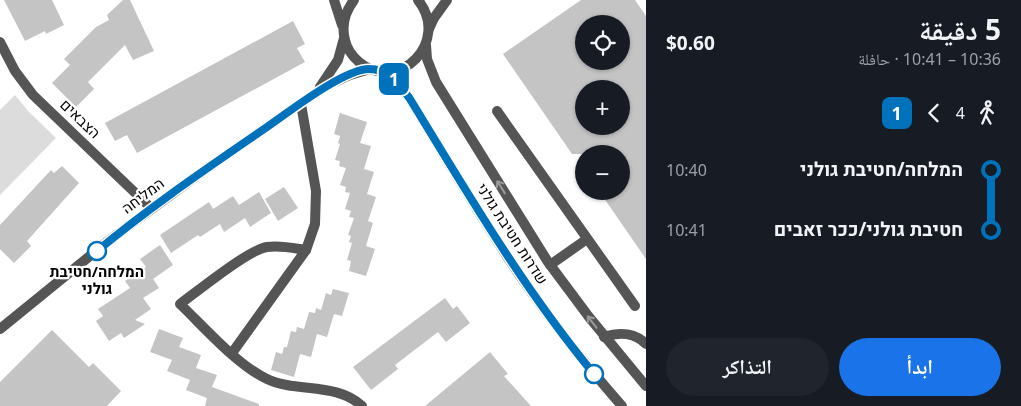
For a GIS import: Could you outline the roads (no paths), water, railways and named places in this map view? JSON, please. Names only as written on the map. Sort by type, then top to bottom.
[{"type":"street","points":[[334,0],[350,52],[362,65],[370,69],[386,72],[410,65],[422,52],[434,18],[447,0]]},
{"type":"street","name":"המליחה","points":[[310,97],[323,84],[338,60],[346,13],[354,0]]},
{"type":"street","points":[[418,0],[426,12],[429,29]]},
{"type":"street","name":"הצבאים","points":[[0,42],[15,71],[33,95],[151,208]]},
{"type":"street","name":"שדרות חטיבת גולני","points":[[426,45],[427,59],[436,82],[550,265],[604,337],[646,386]]},
{"type":"street","name":"המליחה","points":[[0,329],[151,208],[326,86],[344,77],[370,69]]},
{"type":"street","name":"שדרות חטיבת גולני","points":[[386,72],[410,99],[529,289],[570,344],[622,406]]},
{"type":"street","points":[[232,353],[306,250],[315,224],[316,191],[300,104]]},
{"type":"street","points":[[496,111],[635,306]]},
{"type":"street","points":[[550,265],[587,239]]},
{"type":"street","points":[[306,250],[281,246],[258,250],[180,304],[232,353],[266,378],[280,384],[335,392],[352,398],[362,406]]},
{"type":"street","points":[[604,337],[619,332],[633,336],[646,344]]},
{"type":"place","name":"המלחה/חטיבת גולני","points":[[97,251]]}]
